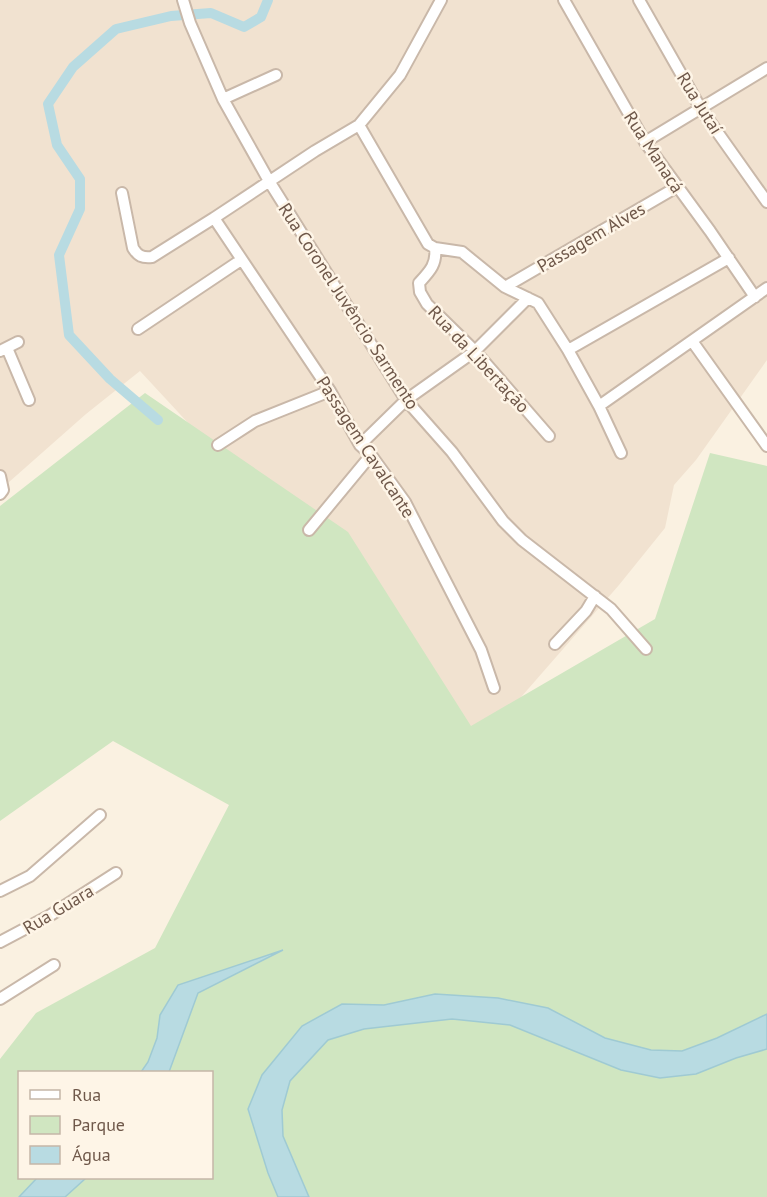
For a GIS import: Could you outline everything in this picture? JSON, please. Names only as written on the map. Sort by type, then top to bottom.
[{"type":"street","points":[[122,193],[133,248],[137,255],[144,258],[152,257],[359,125],[400,75],[441,0]]},
{"type":"street","name":"Rua Manacá","points":[[564,0],[645,142],[755,297]]},
{"type":"street","name":"Rua Jutaí","points":[[639,0],[701,109],[767,202]]},
{"type":"street","name":"Rua Coronel Juvêncio Sarmento","points":[[184,2],[190,23],[223,99],[269,181],[406,400],[452,452],[503,521],[522,540],[611,609],[646,649]]},
{"type":"street","points":[[645,142],[767,69]]},
{"type":"street","points":[[223,99],[276,75]]},
{"type":"street","points":[[359,125],[428,244],[435,248],[462,252],[506,287],[538,303],[600,406],[621,453]]},
{"type":"street","name":"Passagem Alves","points":[[506,287],[677,187]]},
{"type":"street","name":"Passagem Cavalcante","points":[[214,218],[330,391],[360,445],[371,456],[411,512],[481,650],[494,688]]},
{"type":"street","name":"Rua da Libertação","points":[[435,248],[434,266],[419,283],[420,292],[427,304],[475,351],[549,436]]},
{"type":"street","points":[[568,350],[729,258]]},
{"type":"street","points":[[138,329],[241,260]]},
{"type":"street","points":[[600,406],[767,288]]},
{"type":"street","name":"Passagem Alves","points":[[360,445],[406,400],[475,351],[528,298]]},
{"type":"street","points":[[692,341],[767,446]]},
{"type":"street","points":[[18,342],[3,350],[29,400]]},
{"type":"street","points":[[218,445],[255,421],[330,391]]},
{"type":"street","points":[[309,530],[371,456]]},
{"type":"street","points":[[0,494],[3,490],[1,478]]},
{"type":"street","points":[[555,644],[586,612],[595,596]]},
{"type":"street","points":[[0,891],[30,876],[100,815]]},
{"type":"street","name":"Rua Guara","points":[[0,942],[49,916],[116,873]]},
{"type":"street","points":[[0,999],[54,966]]},
{"type":"shaded area","points":[[0,0],[767,0],[767,360],[696,460],[674,485],[665,528],[619,585],[467,759],[302,546],[140,371],[86,414],[0,490]]},
{"type":"green space","points":[[145,393],[348,532],[471,726],[655,619],[710,453],[767,466],[767,1197],[0,1197],[0,1059],[36,1013],[155,948],[229,805],[113,741],[0,821],[0,506]]},
{"type":"water","points":[[283,950],[198,993],[169,1071],[142,1071],[148,1062],[157,1038],[160,1015],[178,985]]},
{"type":"water","points":[[435,994],[498,998],[548,1008],[605,1038],[651,1050],[682,1051],[717,1038],[767,1014],[767,1049],[736,1058],[696,1074],[660,1078],[621,1070],[510,1025],[452,1019],[364,1029],[328,1040],[290,1081],[282,1110],[283,1136],[309,1197],[278,1197],[248,1109],[262,1075],[302,1026],[342,1004],[384,1005]]},
{"type":"water","points":[[36,1179],[85,1179],[65,1197],[19,1197]]},
{"type":"waterway","points":[[158,420],[110,379],[69,335],[59,255],[80,209],[80,179],[57,145],[48,104],[73,67],[116,29],[171,16],[211,13],[244,27],[261,17],[268,0]]}]
